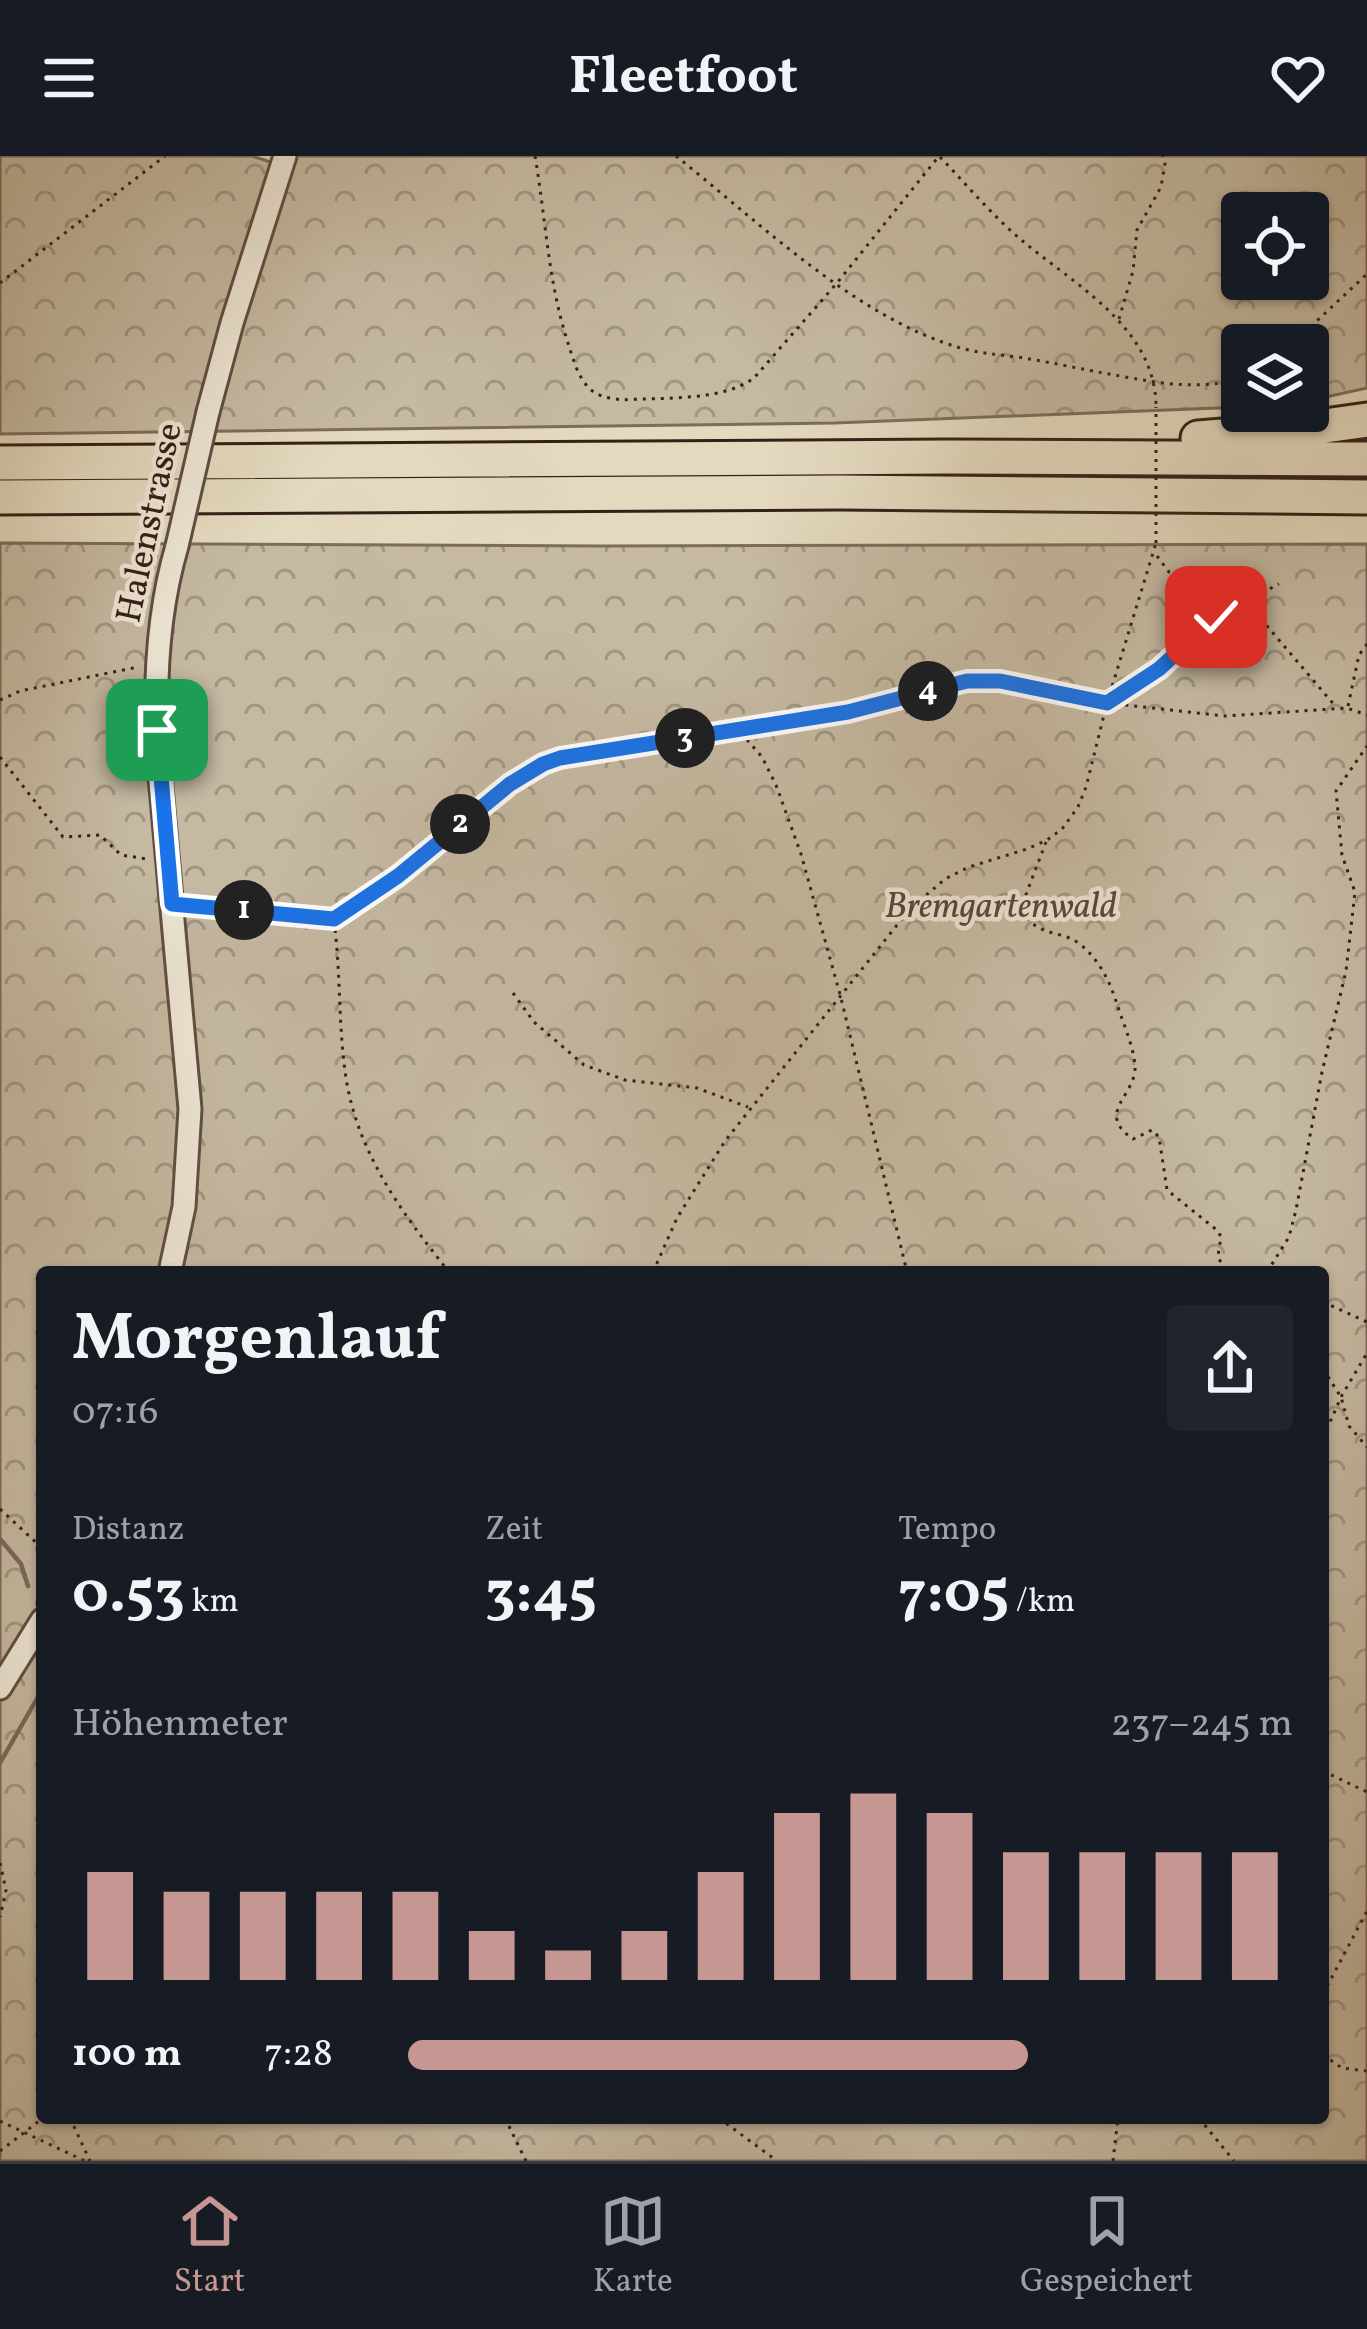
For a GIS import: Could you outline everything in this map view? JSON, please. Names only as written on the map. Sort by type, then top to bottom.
[{"type":"highway","points":[[1077,457],[1195,438],[1367,420]]},
{"type":"highway","points":[[0,463],[1367,459]]},
{"type":"highway","points":[[0,497],[860,492],[1367,500]]},
{"type":"street","name":"Halenstrasse","points":[[171,1266],[184,1207],[190,1126],[157,742],[164,605],[208,412],[285,156]]},
{"type":"street","points":[[0,1688],[36,1630]]},
{"type":"path","points":[[0,283],[166,156]]},
{"type":"path","points":[[535,156],[545,246],[560,318],[582,379],[600,396],[622,400],[739,388],[761,372],[939,156],[1015,235],[1106,307],[1133,337],[1156,382],[1156,543],[1078,808],[1047,840],[969,867],[934,887],[909,910],[725,1142],[677,1218],[656,1266]]},
{"type":"path","points":[[676,156],[837,283],[894,320],[962,348],[1156,382],[1221,383]]},
{"type":"path","points":[[1118,321],[1133,271],[1137,230],[1160,187],[1163,156]]},
{"type":"path","points":[[1313,324],[1367,274]]},
{"type":"path","points":[[1154,553],[1169,572],[1210,580],[1259,614],[1337,709]]},
{"type":"path","points":[[1107,703],[1159,669],[1222,613],[1279,584]]},
{"type":"path","points":[[1347,708],[1359,655],[1367,644]]},
{"type":"path","points":[[0,700],[20,691],[149,665]]},
{"type":"path","points":[[172,904],[334,919],[373,895],[510,784],[543,764],[577,754],[868,708],[967,681],[1000,681],[1107,703],[1225,716],[1347,708],[1367,715]]},
{"type":"path","points":[[738,730],[762,757],[789,816],[841,998],[906,1266]]},
{"type":"path","points":[[1272,1266],[1289,1237],[1346,971],[1355,892],[1342,855],[1336,790],[1367,746]]},
{"type":"path","points":[[0,757],[63,837],[100,835],[121,855],[167,860]]},
{"type":"path","points":[[1047,840],[1023,912],[1039,929],[1079,943],[1109,980],[1135,1061],[1116,1120],[1129,1137],[1152,1130],[1160,1137],[1167,1190],[1219,1231],[1222,1266]]},
{"type":"path","points":[[334,919],[352,1110],[378,1173],[443,1266]]},
{"type":"path","points":[[513,993],[534,1022],[584,1065],[625,1080],[697,1088],[750,1108]]},
{"type":"path","points":[[1329,1305],[1367,1322]]},
{"type":"path","points":[[1329,1424],[1367,1353]]},
{"type":"path","points":[[1329,1378],[1341,1397],[1349,1426],[1367,1447]]},
{"type":"path","points":[[0,1508],[36,1542]]},
{"type":"path","points":[[1329,1774],[1367,1792]]},
{"type":"path","points":[[0,1863],[6,1890],[0,1917]]},
{"type":"path","points":[[1329,1983],[1367,1911]]},
{"type":"path","points":[[1329,2060],[1342,2068],[1367,2071]]},
{"type":"path","points":[[0,2121],[87,2161]]},
{"type":"path","points":[[0,2151],[37,2124]]},
{"type":"path","points":[[72,2124],[87,2161]]},
{"type":"path","points":[[508,2124],[526,2161]]},
{"type":"path","points":[[727,2124],[777,2161]]},
{"type":"path","points":[[1113,2161],[1117,2124]]},
{"type":"path","points":[[1204,2124],[1234,2161]]},
{"type":"green space","points":[[0,156],[252,156],[289,168],[294,156],[1367,156],[1367,388],[1329,396],[1329,324],[1221,324],[1221,408],[835,423],[0,434]]},
{"type":"green space","name":"Bremgartenwald","points":[[0,543],[1367,544],[1367,2161],[0,2161]]},
{"type":"waterway","points":[[0,1539],[21,1564],[28,1586]]},
{"type":"waterway","points":[[0,1763],[36,1700]]},
{"type":"route","points":[[157,730],[172,904],[334,919],[398,876],[526,772],[560,758],[848,712],[967,681],[1000,681],[1107,703],[1159,669],[1216,617]]}]
